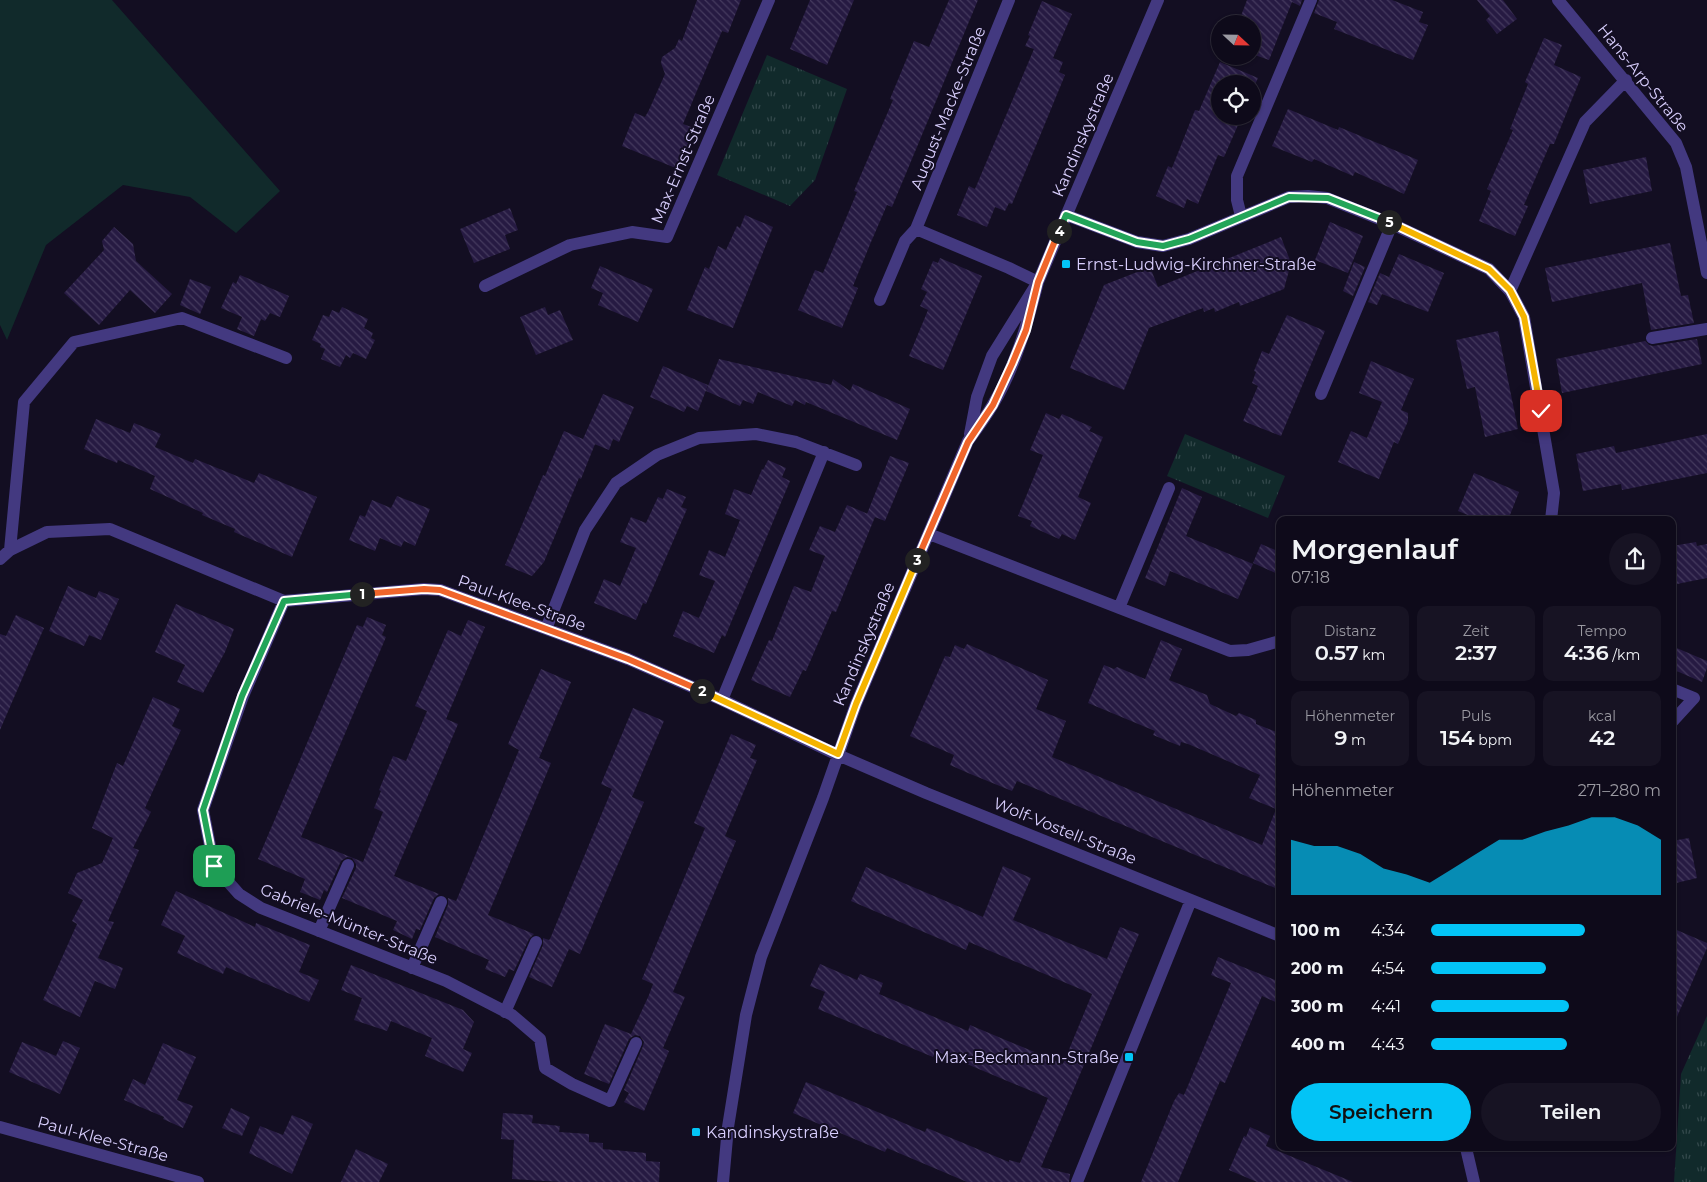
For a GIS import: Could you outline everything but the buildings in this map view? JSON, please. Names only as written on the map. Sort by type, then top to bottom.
[{"type":"street","name":"Max-Ernst-Straße","points":[[485,286],[570,245],[632,232],[667,237],[769,0]]},
{"type":"street","name":"August-Macke-Straße","points":[[880,300],[905,241],[916,229],[1009,0]]},
{"type":"street","name":"Kandinskystraße","points":[[723,1182],[728,1127],[746,1015],[761,957],[823,798],[856,704],[968,442],[993,405],[1012,364],[1026,330],[1038,282],[1158,0]]},
{"type":"street","points":[[1241,216],[1237,200],[1237,176],[1311,0]]},
{"type":"street","name":"Hans-Arp-Straße","points":[[1558,0],[1626,80],[1676,143],[1686,167],[1707,272]]},
{"type":"street","points":[[1510,290],[1585,122],[1626,80]]},
{"type":"street","points":[[1066,215],[1137,242],[1163,246],[1189,239],[1289,197],[1328,198],[1392,224],[1489,269],[1510,290],[1524,317],[1554,493],[1551,516]]},
{"type":"street","points":[[1321,394],[1392,224]]},
{"type":"street","points":[[916,229],[1038,282]]},
{"type":"street","name":"Kandinskystraße","points":[[968,442],[977,397],[992,356],[1038,282]]},
{"type":"street","points":[[10,550],[24,402],[74,342],[182,318],[286,358]]},
{"type":"street","points":[[1652,338],[1707,329]]},
{"type":"street","points":[[546,629],[585,530],[616,483],[657,455],[699,438],[756,434],[796,442],[856,465]]},
{"type":"street","points":[[722,700],[824,452]]},
{"type":"street","points":[[1119,608],[1169,488]]},
{"type":"street","name":"Paul-Klee-Straße","points":[[0,559],[10,550],[46,532],[110,529],[284,601],[424,589],[440,590],[628,659],[838,754]]},
{"type":"street","points":[[929,534],[1230,651],[1248,650],[1276,642]]},
{"type":"street","name":"Gabriele-Münter-Straße","points":[[284,601],[242,696],[203,810],[214,866],[239,894],[261,908],[446,981],[512,1015],[540,1039],[545,1068],[572,1084],[610,1101],[636,1043]]},
{"type":"street","points":[[1676,691],[1694,698],[1676,718]]},
{"type":"street","name":"Wolf-Vostell-Straße","points":[[838,754],[926,793],[1276,934]]},
{"type":"street","points":[[319,931],[348,865]]},
{"type":"street","points":[[1076,1182],[1182,927],[1191,900]]},
{"type":"street","points":[[412,968],[441,902]]},
{"type":"street","points":[[505,1012],[536,942]]},
{"type":"street","name":"Paul-Klee-Straße","points":[[0,1127],[198,1182]]},
{"type":"street","points":[[1467,1151],[1474,1182]]},
{"type":"green space","points":[[0,0],[112,0],[280,191],[236,233],[190,197],[123,185],[46,245],[7,340],[0,325]]},
{"type":"green space","points":[[767,55],[847,89],[815,180],[790,206],[717,175]]},
{"type":"green space","points":[[1185,434],[1285,476],[1268,518],[1167,476]]},
{"type":"green space","points":[[1707,1016],[1707,1182],[1674,1182],[1681,1074]]},
{"type":"place","name":"Ernst-Ludwig-Kirchner-Straße","points":[[1066,264]]},
{"type":"place","name":"Max-Beckmann-Straße","points":[[1129,1057]]},
{"type":"place","name":"Kandinskystraße","points":[[696,1132]]},
{"type":"route","points":[[214,866],[203,810],[242,696],[284,601],[424,589],[440,590],[628,659],[838,754],[856,704],[950,481],[968,442],[993,405],[1012,364],[1026,330],[1038,282],[1066,215],[1137,242],[1163,246],[1189,239],[1289,197],[1328,198],[1356,208],[1489,269],[1510,290],[1524,317],[1541,411]]}]
